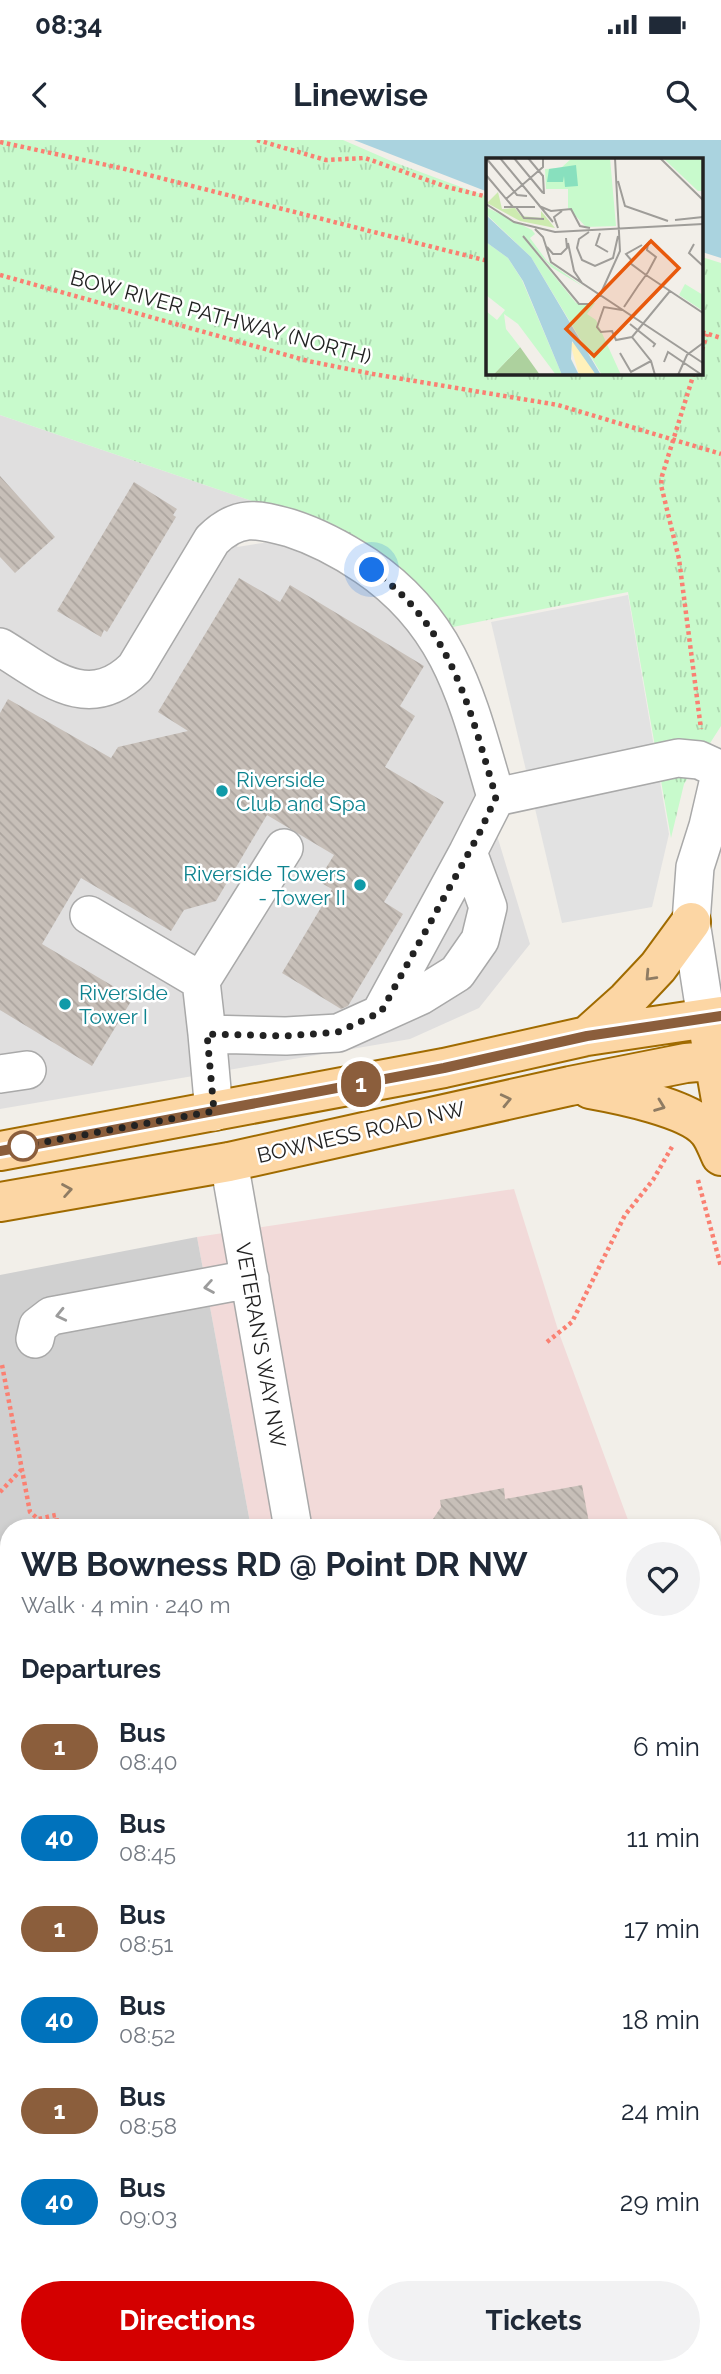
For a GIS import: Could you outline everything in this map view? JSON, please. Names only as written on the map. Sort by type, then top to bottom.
[{"type":"main road","points":[[587,1036],[658,967],[691,922]]},
{"type":"main road","points":[[713,1017],[721,1100]]},
{"type":"main road","name":"BOWNESS ROAD NW","points":[[0,1151],[444,1068],[587,1036],[713,1017]]},
{"type":"main road","name":"BOWNESS ROAD NW","points":[[0,1202],[229,1162],[570,1086],[686,1063],[718,1060]]},
{"type":"main road","points":[[570,1086],[638,1098],[685,1116],[707,1130],[708,1164]]},
{"type":"street","points":[[0,647],[65,686],[88,691],[110,687],[124,679],[135,668],[212,540],[234,523],[257,520],[304,533],[335,546],[386,580],[409,600],[431,628],[462,687],[496,797],[479,834],[381,1012]]},
{"type":"street","points":[[496,797],[678,758],[710,765],[708,826],[695,867],[691,922],[713,1017]]},
{"type":"street","points":[[708,826],[721,876]]},
{"type":"street","points":[[214,1111],[201,981],[284,848]]},
{"type":"street","points":[[207,1034],[286,1036],[338,1032],[420,996],[457,973],[481,940],[488,906],[468,852]]},
{"type":"street","points":[[89,915],[201,981]]},
{"type":"street","name":"VETERAN'S WAY NW","points":[[229,1162],[292,1519]]},
{"type":"street","points":[[36,1339],[38,1326],[51,1316],[250,1279]]},
{"type":"path","points":[[257,140],[326,160],[365,158],[447,187],[486,197]]},
{"type":"path","points":[[0,142],[125,169],[486,260]]},
{"type":"path","name":"BOW RIVER PATHWAY (NORTH)","points":[[0,275],[308,360],[373,374],[558,405],[721,454]]},
{"type":"path","points":[[704,333],[721,338]]},
{"type":"path","points":[[694,374],[662,476],[662,492],[679,559],[702,734],[710,765]]},
{"type":"path","points":[[547,1342],[572,1322],[625,1215],[653,1180],[674,1144]]},
{"type":"path","points":[[708,1164],[721,1267]]},
{"type":"path","points":[[2,1365],[30,1512],[38,1519],[56,1516],[56,1519]]},
{"type":"path","points":[[0,1492],[22,1469]]},
{"type":"shaded area","points":[[0,415],[255,502],[237,547],[269,542],[318,556],[382,593],[433,645],[482,786],[530,944],[479,1008],[410,1039],[0,1109]]},
{"type":"shaded area","points":[[628,595],[669,834],[652,907],[562,923],[491,622]]},
{"type":"shaded area","points":[[514,1189],[559,1333],[628,1519],[249,1519],[197,1237]]},
{"type":"shaded area","points":[[197,1237],[249,1519],[0,1519],[0,1275]]},
{"type":"green space","points":[[0,140],[343,140],[486,196],[486,374],[704,374],[704,258],[721,263],[721,726],[684,784],[671,838],[628,592],[443,629],[330,531],[255,502],[0,415]]},
{"type":"water","points":[[354,140],[721,140],[721,258],[704,253],[704,158],[486,158],[486,191]]},
{"type":"building","points":[[0,476],[55,537],[15,573],[0,557]]},
{"type":"building","points":[[134,482],[177,509],[173,515],[176,517],[107,632],[104,630],[101,637],[57,611]]},
{"type":"building","points":[[239,578],[280,602],[290,585],[424,666],[400,706],[415,716],[385,767],[444,802],[384,902],[403,914],[348,1006],[341,1009],[282,973],[332,889],[318,881],[334,855],[267,815],[216,901],[184,910],[171,931],[81,878],[42,944],[133,998],[92,1066],[0,1010],[0,713],[8,699],[111,758],[118,747],[188,731],[158,712]]},
{"type":"building","points":[[582,1485],[588,1519],[433,1519],[441,1507],[440,1500],[504,1488],[505,1499]]},
{"type":"bus line","name":"1","points":[[0,1151],[444,1068],[587,1036],[721,1016]]},
{"type":"place","name":"Riverside Club and Spa","points":[[222,791]]},
{"type":"place","name":"Riverside Towers - Tower II","points":[[360,885]]},
{"type":"place","name":"Riverside Tower I","points":[[65,1004]]},
{"type":"route","points":[[23,1146],[214,1111],[207,1034],[286,1036],[338,1032],[381,1012],[479,834],[496,797],[462,687],[448,656],[409,600],[372,570]]}]
